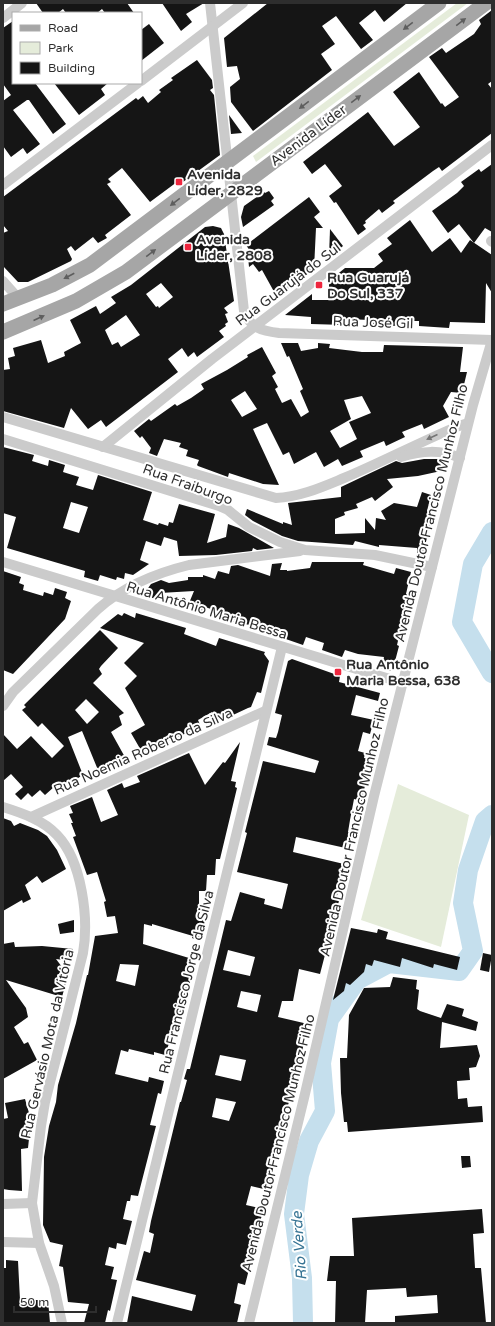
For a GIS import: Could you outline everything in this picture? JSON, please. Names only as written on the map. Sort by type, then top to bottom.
[{"type":"main road","name":"Avenida Líder","points":[[3,304],[52,285],[90,265],[439,3]]},
{"type":"main road","name":"Avenida Líder","points":[[3,332],[76,301],[126,272],[486,3]]},
{"type":"street","points":[[3,18],[22,3]]},
{"type":"street","points":[[210,3],[244,311],[247,320],[254,327]]},
{"type":"street","points":[[142,80],[243,3]]},
{"type":"street","points":[[3,185],[137,84]]},
{"type":"street","name":"Rua Guarujá do Sul","points":[[103,447],[254,327],[492,145]]},
{"type":"street","points":[[3,281],[19,299]]},
{"type":"street","name":"Rua José Gil","points":[[254,327],[267,332],[279,333],[492,340]]},
{"type":"street","name":"Avenida Doutor Francisco Munhoz Filho","points":[[249,1323],[403,683],[468,423],[492,340]]},
{"type":"street","name":"Rua Fraiburgo","points":[[3,417],[276,498],[300,495],[385,461],[456,426],[468,423]]},
{"type":"street","name":"Rua Fraiburgo","points":[[3,439],[219,506],[228,510],[249,527],[280,542],[306,550],[375,555],[432,567]]},
{"type":"street","name":"Rua Fraiburgo","points":[[385,461],[425,451],[450,453],[460,458]]},
{"type":"street","points":[[3,706],[8,691],[112,596],[143,580],[172,569],[204,563],[306,550]]},
{"type":"street","name":"Rua Antônio Maria Bessa","points":[[3,562],[403,683]]},
{"type":"street","name":"Rua Francisco Jorge da Silva","points":[[117,1323],[282,647]]},
{"type":"street","name":"Rua Noemia Roberto da Silva","points":[[31,817],[266,711]]},
{"type":"street","name":"Rua Gervásio Mota da Vitória","points":[[3,807],[31,817],[57,835],[68,850],[80,882],[84,907],[86,937],[45,1102],[32,1203],[39,1243],[54,1286],[62,1323]]},
{"type":"street","points":[[3,1204],[32,1203]]},
{"type":"street","points":[[3,1242],[39,1243]]},
{"type":"green space","points":[[457,3],[468,3],[256,162],[253,156]]},
{"type":"green space","points":[[398,784],[469,815],[441,947],[361,920]]},
{"type":"building","points":[[36,3],[127,3],[133,12],[104,12],[102,9],[98,12],[65,12],[63,9],[59,12],[42,12]]},
{"type":"building","points":[[162,3],[204,3],[186,14],[192,22],[181,31]]},
{"type":"building","points":[[268,3],[407,3],[384,22],[375,10],[359,23],[373,40],[361,49],[336,16],[322,26],[335,44],[321,54],[332,70],[253,131],[231,102],[230,87],[240,79],[237,66],[227,67],[224,38]]},
{"type":"building","points":[[492,10],[492,81],[488,84],[492,89],[492,133],[442,171],[439,167],[433,171],[393,201],[395,203],[382,213],[379,209],[365,221],[366,223],[363,225],[366,229],[358,235],[336,202],[334,203],[329,196],[342,186],[325,164],[312,174],[303,162],[368,112],[394,146],[420,127],[393,92],[419,72],[441,104],[442,103],[445,107],[459,97],[429,57],[442,48],[446,53],[474,34],[481,24],[479,20]]},
{"type":"building","points":[[12,22],[12,84],[36,84],[66,124],[53,134],[29,100],[27,100],[13,110],[40,144],[27,154],[23,148],[11,157],[3,146],[3,101],[11,95],[3,84],[3,28]]},
{"type":"building","points":[[149,24],[164,43],[142,60],[142,29]]},
{"type":"building","points":[[197,60],[212,80],[213,88],[210,90],[214,95],[220,155],[183,182],[181,179],[150,202],[122,168],[108,179],[111,182],[107,184],[131,215],[105,235],[107,238],[98,243],[93,237],[75,251],[71,246],[67,249],[72,259],[71,261],[28,282],[18,282],[3,266],[3,233],[8,231],[3,225],[3,197],[136,98],[138,100],[143,96],[148,103],[161,92],[159,90],[173,80],[171,78]]},
{"type":"building","points":[[55,84],[107,84],[101,89],[105,95],[79,115]]},
{"type":"building","points":[[229,115],[242,133],[231,134]]},
{"type":"building","points":[[492,164],[492,232],[485,228],[474,243],[459,224],[448,233],[432,211],[457,193],[464,186],[461,182],[479,169],[481,172]]},
{"type":"building","points":[[269,191],[274,198],[271,201],[274,205],[243,227],[241,217],[244,206],[264,192]]},
{"type":"building","points":[[309,197],[320,212],[314,217],[323,228],[316,228],[314,269],[277,297],[262,270],[259,272],[253,264],[249,267],[248,257],[252,254],[246,245]]},
{"type":"building","points":[[410,220],[432,252],[450,238],[461,253],[470,240],[492,255],[492,293],[486,283],[485,323],[450,322],[449,328],[419,326],[419,321],[403,321],[403,326],[370,325],[370,320],[345,319],[345,325],[311,324],[311,317],[285,315],[312,294],[312,300],[329,300],[329,281],[345,268],[374,268],[383,261],[378,254],[392,244],[387,238]]},
{"type":"building","points":[[213,226],[221,228],[224,234],[234,301],[224,308],[228,313],[225,314],[228,322],[225,324],[226,326],[219,331],[224,337],[197,357],[194,352],[188,357],[182,348],[168,359],[178,372],[106,427],[101,420],[88,429],[71,408],[64,428],[3,411],[3,370],[10,369],[8,358],[15,356],[13,348],[41,340],[48,363],[65,356],[64,352],[81,343],[70,320],[96,306],[100,314],[116,303],[111,297],[131,285],[205,227]],"holes":[[[161,283],[173,297],[159,308],[158,306],[156,307],[146,294]],[[126,315],[140,335],[121,347],[118,342],[112,345],[105,330]]]},
{"type":"building","points":[[330,229],[343,246],[329,257]]},
{"type":"building","points":[[281,343],[298,343],[301,351],[318,348],[318,343],[330,344],[329,348],[362,352],[383,352],[384,345],[463,347],[460,372],[467,372],[462,393],[451,392],[443,406],[449,417],[424,429],[422,424],[402,432],[405,437],[386,446],[384,441],[360,451],[363,457],[342,466],[338,459],[324,467],[316,452],[294,464],[289,452],[283,455],[267,423],[253,429],[279,485],[263,484],[229,473],[228,477],[198,466],[199,460],[186,456],[188,450],[179,447],[181,443],[164,439],[157,456],[149,453],[151,448],[142,436],[140,438],[134,431],[149,419],[151,421],[175,404],[177,406],[191,398],[204,389],[201,384],[227,370],[248,357],[247,355],[262,347],[276,373],[272,376],[278,387],[275,389],[282,403],[291,399],[301,417],[309,412],[300,391],[303,389],[289,356],[287,357]],"holes":[[[245,391],[257,409],[242,417],[231,400]],[[362,396],[371,413],[349,422],[357,439],[340,448],[330,431],[351,419],[344,400]]]},
{"type":"building","points":[[3,447],[34,455],[32,461],[48,466],[49,460],[65,465],[63,472],[79,477],[76,485],[93,490],[98,475],[152,492],[143,520],[158,525],[159,523],[168,526],[169,522],[173,523],[179,504],[215,514],[207,543],[226,537],[228,524],[239,528],[274,548],[257,550],[253,548],[252,551],[216,555],[179,556],[177,541],[164,537],[161,546],[146,541],[140,560],[149,564],[133,575],[125,573],[124,579],[117,577],[116,580],[100,575],[98,581],[84,577],[85,571],[7,548],[16,517],[3,513]],"holes":[[[71,502],[88,507],[79,533],[63,528]]]},
{"type":"building","points":[[424,459],[440,459],[442,463],[441,471],[418,476],[387,479],[393,487],[375,501],[372,497],[356,504],[358,508],[344,512],[345,515],[335,519],[335,534],[365,533],[365,518],[375,530],[376,518],[386,520],[381,511],[394,503],[417,507],[422,492],[431,495],[427,511],[433,513],[422,558],[417,557],[417,548],[379,545],[379,547],[355,541],[353,545],[298,541],[282,536],[253,521],[245,515],[247,509],[283,524],[283,522],[292,525],[288,503],[341,497],[341,487],[396,461],[402,463]]},
{"type":"building","points":[[312,562],[364,562],[363,565],[394,574],[396,568],[411,572],[406,594],[411,595],[403,628],[401,628],[397,645],[399,646],[393,669],[389,671],[381,668],[384,657],[358,654],[345,650],[342,657],[322,650],[324,643],[306,637],[303,645],[280,637],[282,632],[263,626],[262,631],[249,627],[250,625],[233,622],[235,617],[205,607],[202,613],[187,608],[194,591],[160,593],[156,599],[143,595],[151,584],[161,580],[169,583],[188,580],[188,577],[203,577],[203,575],[215,579],[218,571],[229,574],[231,566],[238,565],[270,576],[272,564],[282,563],[280,570],[287,571],[310,568]]},
{"type":"building","points":[[3,571],[21,577],[19,583],[24,585],[23,590],[43,596],[44,592],[53,595],[55,588],[67,592],[65,598],[71,601],[65,619],[13,674],[3,670]]},
{"type":"building","points":[[124,613],[135,618],[136,613],[186,628],[184,634],[216,646],[219,638],[265,652],[264,654],[269,661],[261,693],[257,692],[251,707],[233,715],[231,712],[216,719],[212,712],[198,720],[201,727],[142,752],[131,733],[145,725],[125,688],[137,676],[124,663],[144,643],[100,628],[118,614],[122,616]]},
{"type":"building","points":[[100,630],[118,648],[101,666],[99,669],[102,674],[93,683],[124,713],[119,716],[122,725],[111,732],[126,759],[98,770],[82,731],[68,737],[83,775],[57,791],[54,787],[45,795],[40,790],[32,797],[28,793],[21,800],[15,794],[23,787],[11,774],[3,781],[3,734],[17,749],[31,736],[52,758],[64,746],[42,723],[38,727],[22,710],[26,707],[24,705]],"holes":[[[86,699],[99,712],[87,724],[75,710]]]},
{"type":"building","points":[[292,659],[340,676],[339,682],[380,693],[378,701],[356,695],[351,715],[374,720],[370,734],[363,732],[358,751],[365,753],[364,758],[370,759],[362,801],[354,799],[348,832],[354,833],[350,849],[296,837],[293,852],[344,864],[337,896],[340,897],[320,974],[299,969],[293,1001],[282,1001],[278,1017],[308,1024],[293,1093],[291,1093],[268,1190],[251,1186],[246,1205],[264,1209],[255,1237],[257,1238],[245,1285],[238,1283],[234,1303],[241,1305],[237,1323],[127,1323],[132,1296],[192,1311],[196,1295],[136,1280],[144,1251],[150,1253],[154,1234],[149,1232],[151,1221],[180,1102],[187,1080],[184,1079],[187,1069],[190,1069],[226,920],[231,921],[240,892],[265,899],[264,904],[282,909],[288,884],[237,872],[247,833],[245,832],[263,761],[315,773],[319,761],[267,745],[269,737],[276,738],[278,732],[282,715],[275,713],[288,661]],"holes":[[[228,950],[255,957],[250,976],[223,970]],[[241,991],[261,995],[257,1012],[237,1007]],[[220,1055],[246,1060],[241,1081],[215,1075]],[[216,1098],[236,1102],[229,1121],[212,1117]]]},
{"type":"building","points":[[240,742],[231,781],[236,782],[235,787],[237,788],[220,859],[216,859],[215,875],[207,875],[206,891],[199,891],[199,905],[208,908],[200,941],[192,938],[193,936],[152,924],[152,926],[144,924],[143,944],[189,958],[184,976],[191,978],[179,1030],[174,1029],[165,1055],[154,1052],[154,1055],[129,1049],[128,1052],[121,1050],[115,1074],[148,1082],[149,1077],[164,1081],[161,1094],[158,1093],[150,1125],[156,1126],[138,1196],[131,1195],[130,1201],[127,1201],[123,1219],[132,1221],[126,1245],[117,1243],[116,1249],[109,1247],[105,1265],[114,1267],[111,1279],[117,1280],[110,1311],[108,1310],[105,1323],[84,1323],[89,1304],[68,1302],[63,1267],[59,1266],[63,1245],[50,1242],[43,1225],[44,1157],[49,1126],[56,1102],[58,1085],[88,975],[95,936],[118,933],[115,916],[107,917],[104,902],[106,901],[97,872],[87,875],[73,837],[76,836],[69,814],[73,813],[70,806],[92,797],[101,822],[118,815],[107,790],[122,783],[124,788],[140,782],[137,776],[189,753],[205,785],[223,762],[225,763]],"holes":[[[120,964],[139,965],[135,986],[116,981]]]},
{"type":"building","points":[[3,818],[11,821],[14,826],[20,823],[38,830],[47,836],[57,850],[66,869],[42,883],[37,876],[25,885],[31,899],[23,903],[22,900],[3,911]]},
{"type":"building","points":[[74,920],[74,932],[60,934],[58,924]]},
{"type":"building","points":[[351,928],[377,933],[378,929],[388,932],[386,939],[460,957],[457,970],[434,964],[433,968],[402,958],[400,967],[374,960],[372,966],[366,964],[364,972],[350,985],[346,983],[344,991],[333,1000]]},
{"type":"building","points":[[14,942],[15,947],[42,946],[73,949],[71,961],[56,959],[68,975],[62,997],[6,980],[26,1008],[28,1017],[14,1027],[24,1044],[28,1042],[37,1060],[3,1079],[3,944]]},
{"type":"building","points":[[483,953],[492,955],[489,972],[480,970]]},
{"type":"building","points":[[393,977],[417,980],[416,989],[419,990],[417,1009],[420,1011],[441,1018],[447,1004],[464,1009],[462,1016],[478,1022],[476,1031],[442,1022],[440,1048],[477,1045],[480,1056],[476,1067],[469,1068],[470,1080],[457,1081],[458,1099],[467,1098],[468,1107],[482,1106],[483,1122],[348,1132],[347,1122],[344,1122],[340,1058],[347,1058],[349,1015],[364,988],[390,987]]},
{"type":"building","points":[[25,1099],[31,1120],[28,1148],[21,1149],[22,1191],[3,1189],[3,1119],[8,1118],[5,1103]]},
{"type":"building","points":[[461,1156],[470,1156],[471,1167],[462,1168]]},
{"type":"building","points":[[482,1209],[484,1233],[473,1234],[475,1268],[481,1268],[486,1323],[395,1323],[395,1316],[438,1313],[437,1295],[407,1297],[406,1288],[367,1290],[365,1323],[335,1323],[336,1281],[327,1281],[330,1256],[354,1256],[352,1218]]},
{"type":"building","points":[[6,1260],[18,1261],[20,1300],[48,1300],[50,1323],[3,1323],[3,1268],[6,1268]]},
{"type":"waterway","name":"Rio Verde","points":[[492,532],[473,564],[462,622],[492,673]]},
{"type":"waterway","name":"Rio Verde","points":[[303,1323],[302,1278],[294,1214],[299,1175],[309,1141],[325,1111],[321,1063],[329,1019],[357,980],[389,963],[459,971],[473,951],[463,903],[468,870],[485,821],[492,815]]},
{"type":"place","name":"Avenida Líder, 2829","points":[[179,182]]},
{"type":"place","name":"Avenida Líder, 2808","points":[[188,247]]},
{"type":"place","name":"Rua Guarujá Do Sul, 337","points":[[319,285]]},
{"type":"place","name":"Rua Antônio Maria Bessa, 638","points":[[338,672]]}]
